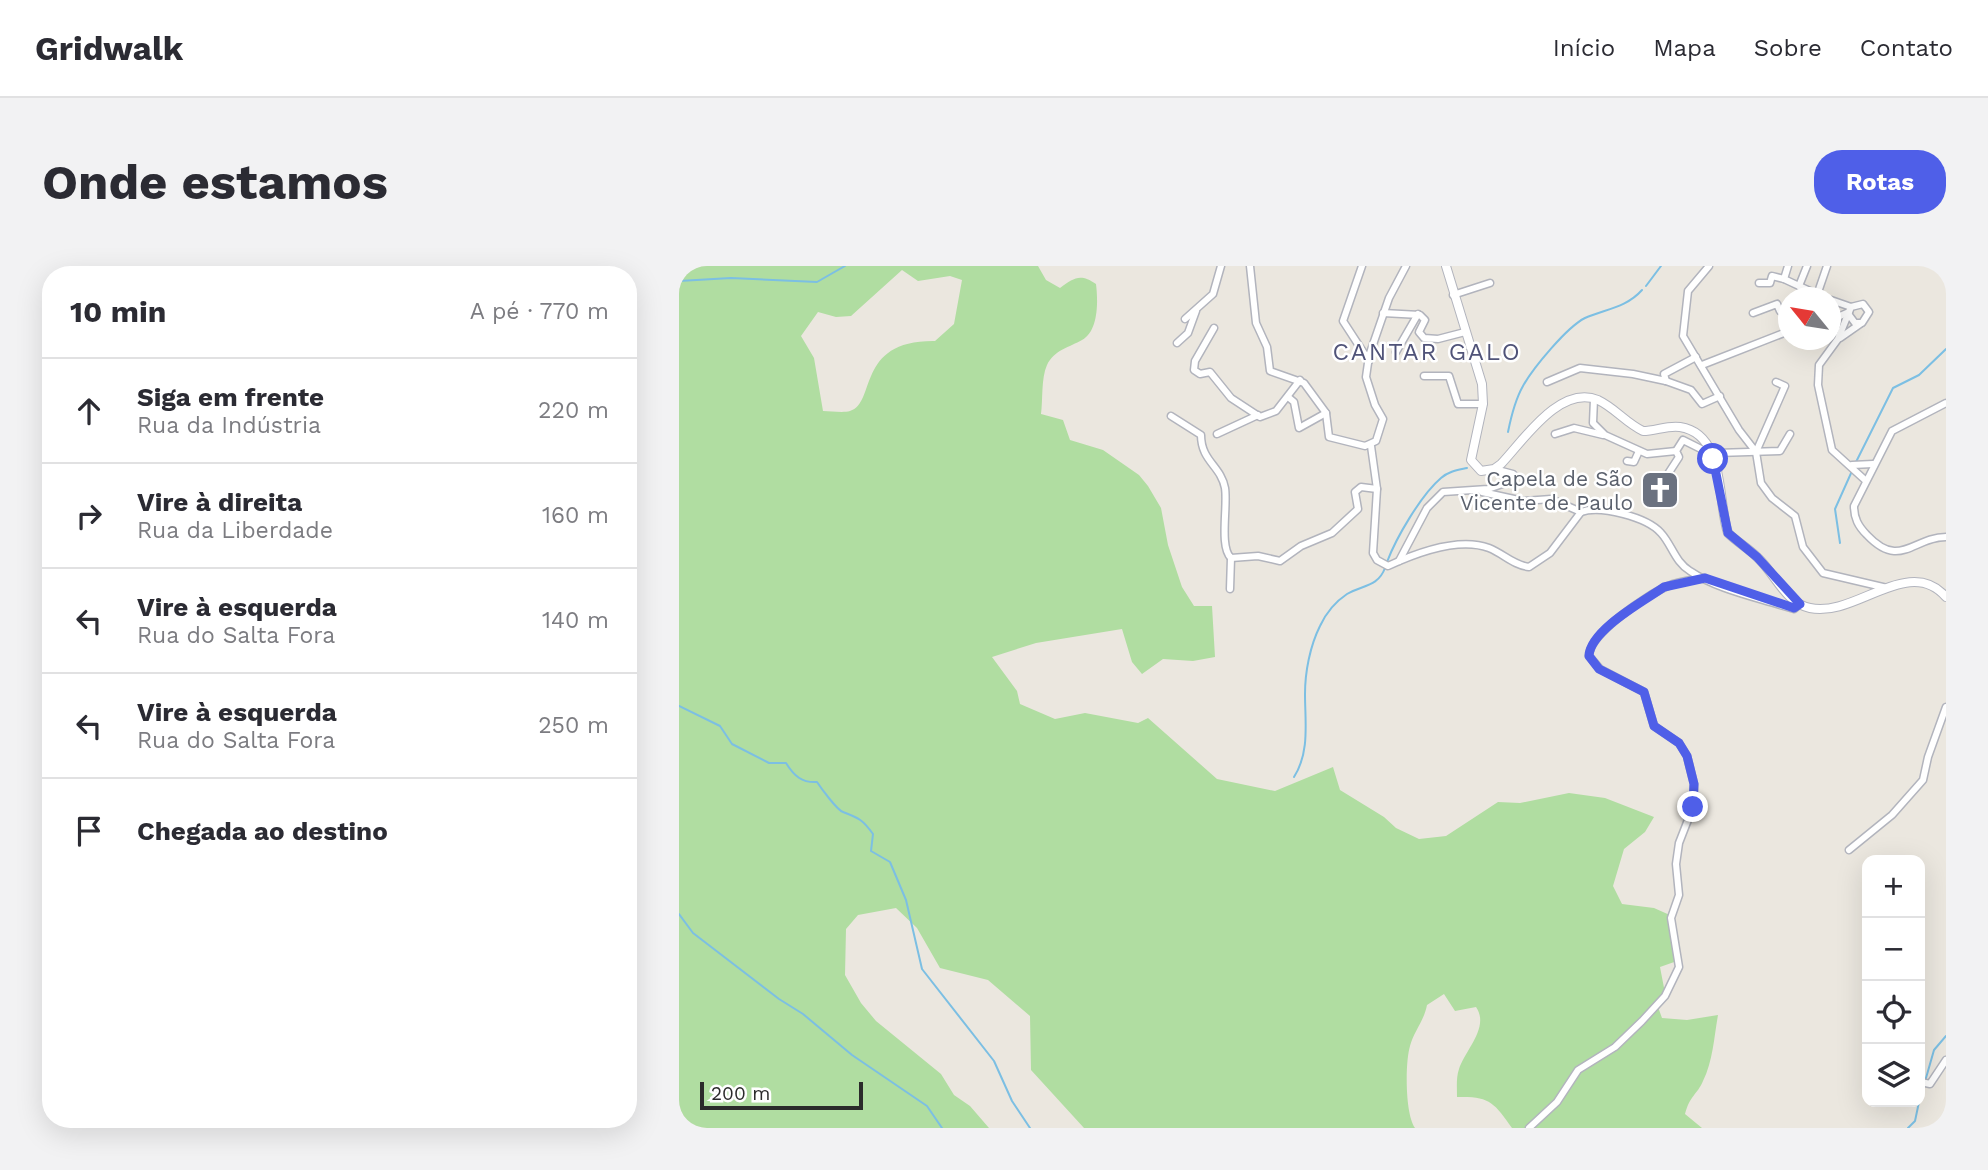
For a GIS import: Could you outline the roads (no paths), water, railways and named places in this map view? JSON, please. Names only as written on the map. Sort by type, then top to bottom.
[{"type":"street","points":[[1185,319],[1213,294],[1221,266]]},
{"type":"street","points":[[1249,266],[1255,323],[1267,347],[1267,366],[1270,371],[1300,380],[1316,396],[1326,413],[1329,436],[1356,445],[1371,446]]},
{"type":"street","points":[[1362,266],[1343,321],[1370,362]]},
{"type":"street","points":[[1406,266],[1383,313],[1369,356],[1366,377],[1375,405],[1383,419],[1381,430],[1371,446],[1377,489],[1373,553],[1377,560],[1388,566],[1458,545],[1474,545],[1489,548],[1514,563],[1529,567],[1550,553],[1581,512]]},
{"type":"street","points":[[1399,561],[1408,540],[1435,498],[1443,492],[1474,491],[1506,484],[1513,477],[1513,474],[1494,470],[1481,471],[1474,466],[1472,452],[1483,404],[1482,384],[1446,266]]},
{"type":"street","points":[[1709,266],[1688,291],[1683,315],[1683,336],[1756,452],[1761,484],[1772,498],[1795,516],[1803,547],[1823,573],[1889,589]]},
{"type":"street","points":[[1784,279],[1788,266]]},
{"type":"street","points":[[1759,283],[1770,282],[1772,276],[1798,286],[1807,266]]},
{"type":"street","points":[[1822,287],[1827,266]]},
{"type":"street","points":[[1453,295],[1490,283]]},
{"type":"street","points":[[1841,316],[1860,303],[1866,306],[1869,316],[1841,337]]},
{"type":"street","points":[[1753,313],[1777,304],[1778,306]]},
{"type":"street","points":[[1841,307],[1849,312],[1855,323],[1862,323]]},
{"type":"street","points":[[1177,343],[1188,333],[1197,309]]},
{"type":"street","points":[[1842,331],[1849,312]]},
{"type":"street","points":[[1383,313],[1418,314],[1425,320],[1419,332],[1424,338],[1438,339],[1465,332]]},
{"type":"street","points":[[1396,352],[1418,314]]},
{"type":"street","points":[[1841,327],[1842,331]]},
{"type":"street","points":[[1214,328],[1195,360],[1194,370],[1200,374],[1210,372],[1231,398],[1258,415]]},
{"type":"street","points":[[1702,365],[1778,335]]},
{"type":"street","points":[[1830,350],[1819,365],[1818,385],[1832,450],[1852,465],[1865,480]]},
{"type":"street","points":[[1666,380],[1664,374],[1696,357]]},
{"type":"street","points":[[1547,382],[1580,368],[1666,380],[1691,390],[1702,404],[1720,396]]},
{"type":"street","points":[[1424,376],[1449,376],[1458,404],[1483,404]]},
{"type":"street","points":[[1217,434],[1258,415],[1276,411],[1300,380]]},
{"type":"street","points":[[1756,452],[1785,386],[1776,382]]},
{"type":"street","points":[[1288,397],[1294,402],[1299,428],[1326,413]]},
{"type":"street","points":[[1494,470],[1555,408],[1577,397],[1594,399],[1643,431],[1677,426],[1707,443],[1713,459],[1728,533],[1757,557],[1800,604],[1820,609],[1916,581],[1934,584],[1946,597]]},
{"type":"street","points":[[1594,399],[1593,423],[1605,435]]},
{"type":"street","points":[[1946,403],[1892,431],[1854,506],[1854,517],[1880,547],[1892,552],[1905,551],[1946,537]]},
{"type":"street","points":[[1171,416],[1201,435],[1201,450],[1223,481],[1226,502],[1225,549],[1231,558],[1230,589]]},
{"type":"street","points":[[1555,434],[1574,428],[1605,435],[1639,451],[1657,455],[1676,451],[1682,440],[1688,440],[1703,450],[1706,458],[1713,459]]},
{"type":"street","points":[[1716,474],[1720,466],[1717,453],[1780,451],[1790,434]]},
{"type":"street","points":[[1627,461],[1635,462],[1639,451]]},
{"type":"street","points":[[1666,477],[1679,457],[1676,451]]},
{"type":"street","points":[[1852,465],[1873,464]]},
{"type":"street","points":[[1231,558],[1258,556],[1279,561],[1301,545],[1340,527],[1358,509],[1355,492],[1361,488],[1377,489]]},
{"type":"street","points":[[1474,491],[1524,501],[1551,499],[1581,512],[1605,509],[1657,529],[1683,566],[1705,578],[1780,605],[1794,608],[1800,604]]},
{"type":"street","points":[[1529,1128],[1557,1102],[1578,1069],[1615,1047],[1642,1021],[1665,996],[1679,967],[1671,918],[1679,895],[1676,864],[1679,843],[1693,807],[1694,784],[1687,756],[1679,743],[1654,726],[1644,692],[1599,669],[1589,656],[1589,651],[1605,628],[1664,587],[1705,578]]},
{"type":"street","points":[[1849,850],[1892,815],[1923,780],[1928,757],[1946,707]]},
{"type":"street","points":[[1925,1082],[1946,1060]]},
{"type":"waterway","points":[[679,281],[731,278],[817,282],[845,266]]},
{"type":"waterway","points":[[1646,286],[1661,266]]},
{"type":"waterway","points":[[1508,432],[1523,386],[1560,339],[1585,318],[1622,304],[1642,290]]},
{"type":"waterway","points":[[1856,462],[1893,388],[1919,375],[1946,349]]},
{"type":"waterway","points":[[1387,562],[1396,541],[1425,495],[1447,474],[1467,468]]},
{"type":"waterway","points":[[1840,543],[1835,509],[1852,471]]},
{"type":"waterway","points":[[1294,777],[1305,747],[1306,677],[1316,634],[1331,608],[1347,594],[1374,582],[1385,568]]},
{"type":"waterway","points":[[679,706],[720,726],[732,744],[769,763],[786,763],[799,778],[817,782],[840,810],[860,820],[869,829],[873,834],[871,851],[890,862],[906,900],[922,969],[994,1061],[1012,1101],[1030,1128]]},
{"type":"waterway","points":[[679,914],[693,933],[779,999],[803,1014],[852,1055],[927,1106],[942,1128]]},
{"type":"waterway","points":[[1925,1082],[1934,1050],[1946,1036]]},
{"type":"waterway","points":[[1908,1128],[1915,1121],[1918,1107]]},
{"type":"place","name":"Capela de São Vicente de Paulo","points":[[1660,490]]},
{"type":"district","name":"CANTAR GALO","points":[[1427,352]]}]
